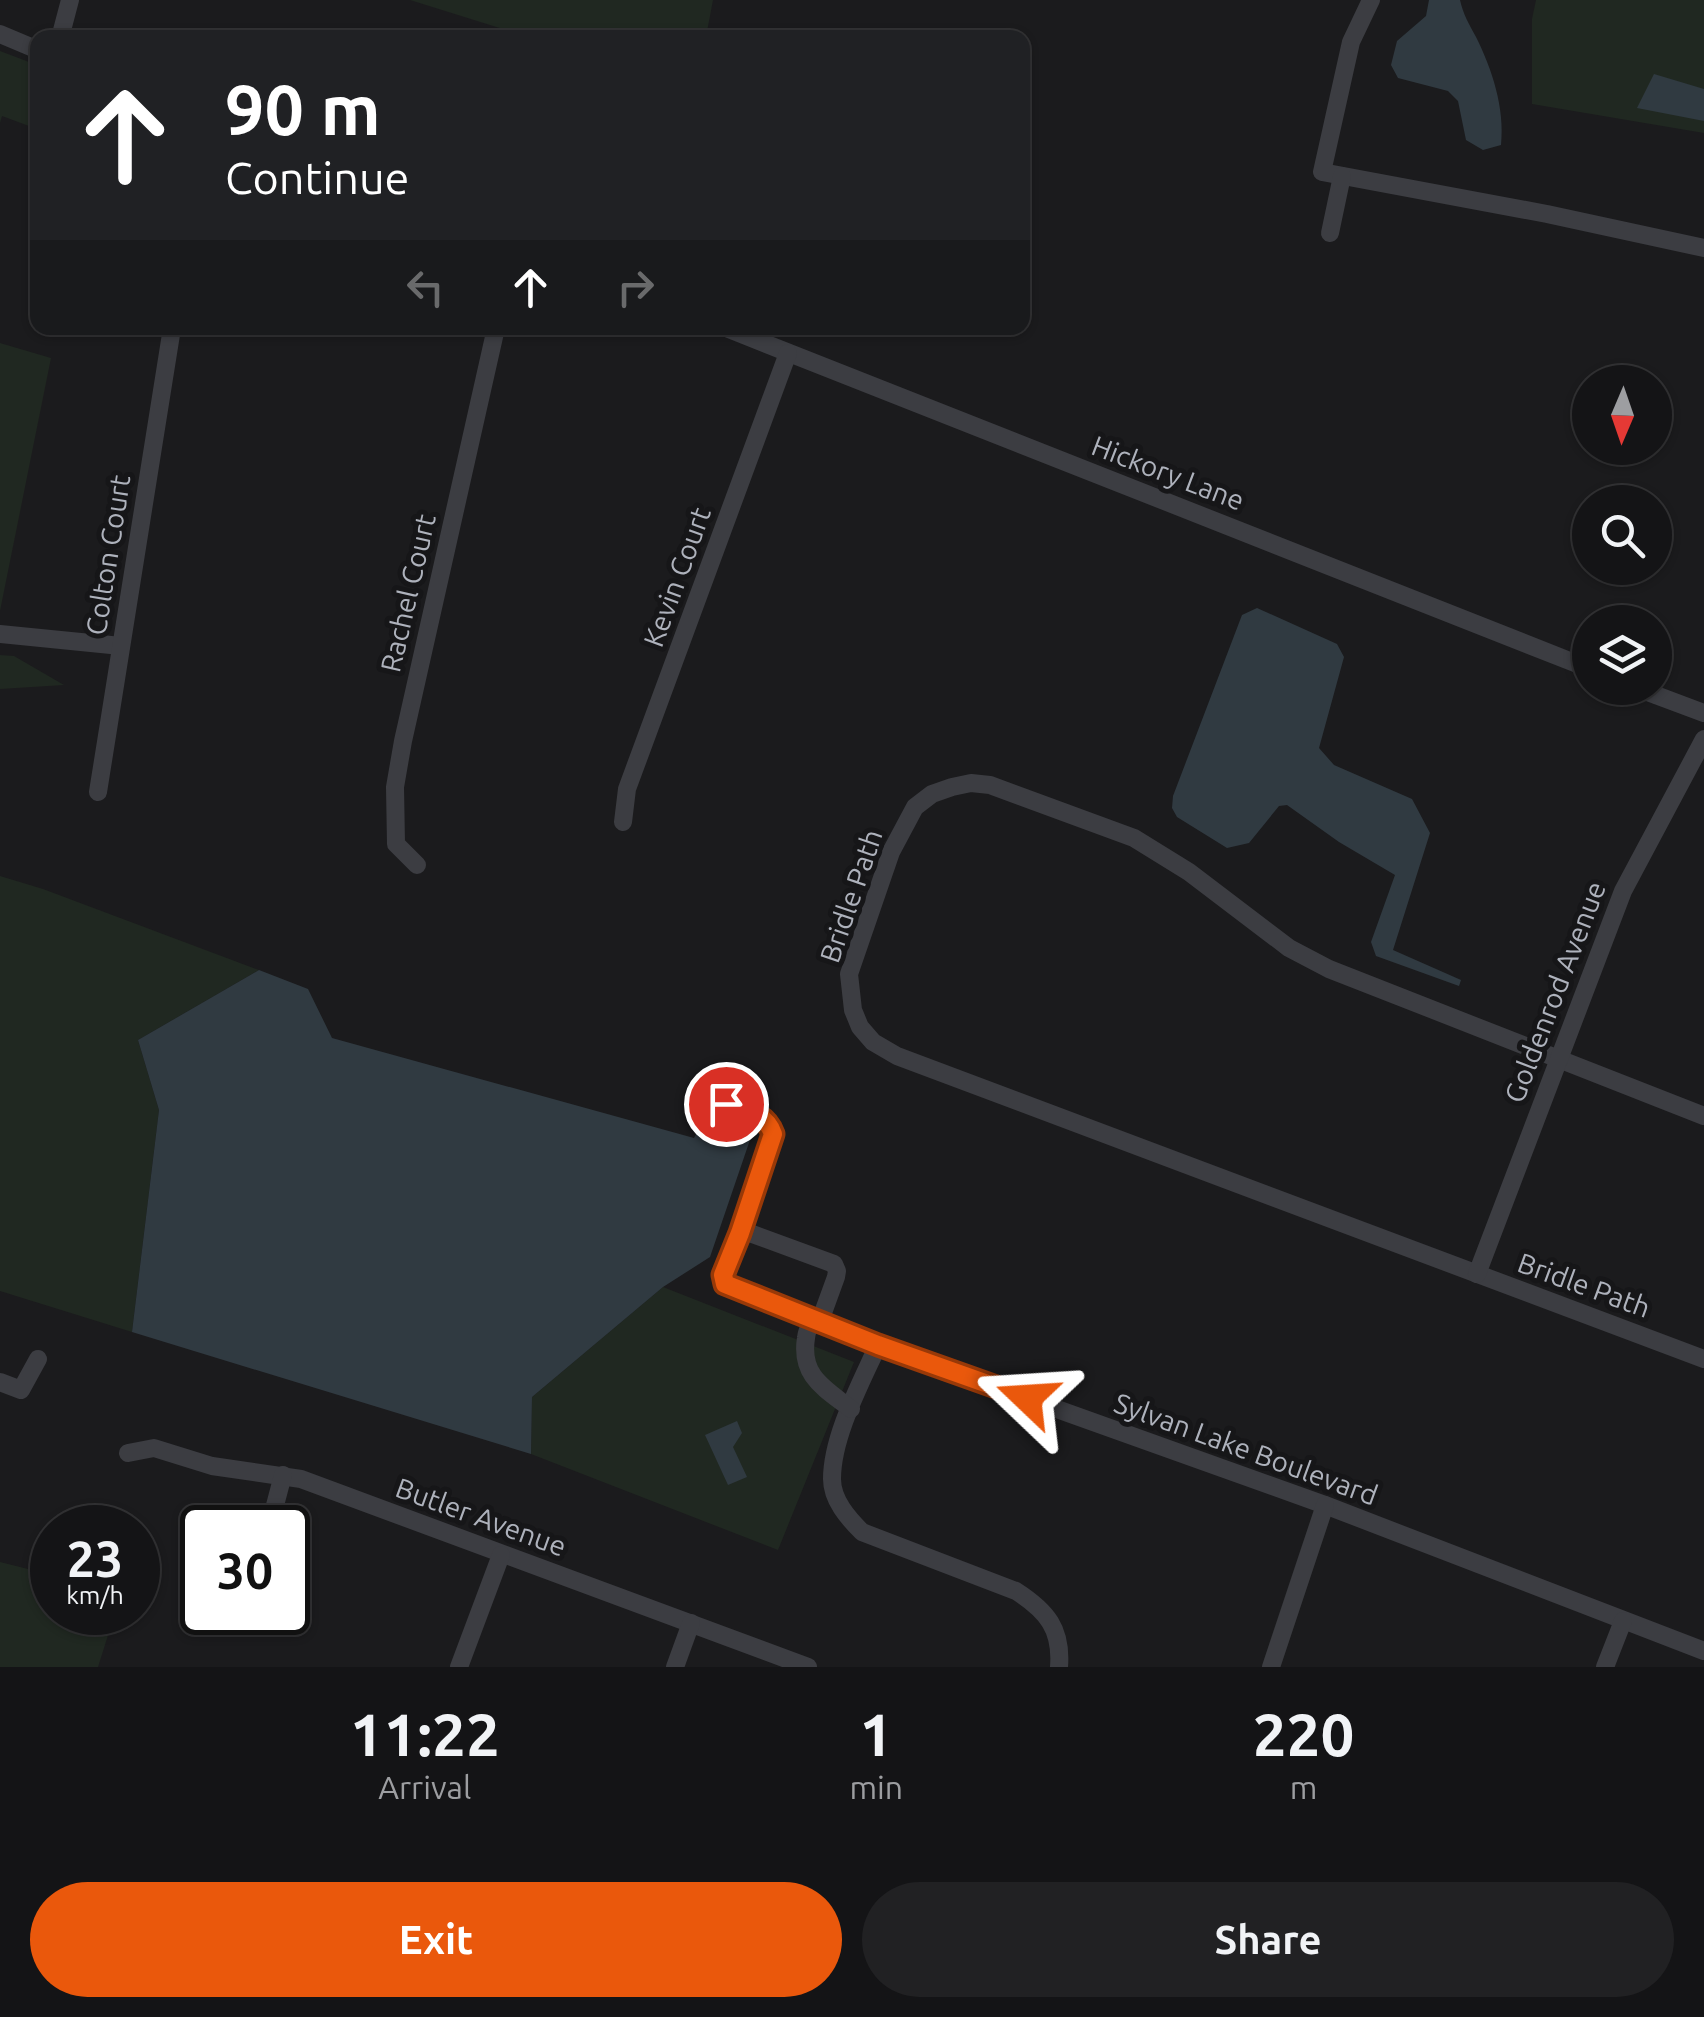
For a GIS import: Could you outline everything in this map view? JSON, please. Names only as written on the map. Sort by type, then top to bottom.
[{"type":"street","points":[[62,30],[70,0]]},
{"type":"street","points":[[1370,0],[1351,42],[1322,172],[1704,248]]},
{"type":"street","points":[[0,34],[30,47]]},
{"type":"street","points":[[1330,233],[1342,176]]},
{"type":"street","name":"Colton Court","points":[[98,792],[171,335]]},
{"type":"street","name":"Rachel Court","points":[[417,865],[396,844],[395,787],[402,740],[494,335]]},
{"type":"street","name":"Hickory Lane","points":[[743,335],[1572,662]]},
{"type":"street","name":"Kevin Court","points":[[623,822],[627,790],[788,354]]},
{"type":"street","points":[[0,634],[121,646]]},
{"type":"street","points":[[1672,701],[1704,713]]},
{"type":"street","name":"Goldenrod Avenue","points":[[1477,1274],[1622,891],[1704,738]]},
{"type":"street","name":"Bridle Path","points":[[1704,1116],[1329,969],[1288,948],[1189,872],[1134,838],[990,785],[970,783],[932,794],[915,806],[891,852],[849,974],[853,1010],[860,1027],[874,1042],[897,1056],[1704,1359]]},
{"type":"street","points":[[698,1094],[754,1113],[771,1128],[772,1142],[740,1233],[747,1232],[834,1264],[836,1277],[820,1321],[807,1331],[805,1361],[816,1382],[851,1408]]},
{"type":"street","name":"Sylvan Lake Boulevard","points":[[740,1233],[723,1275],[725,1284],[878,1345],[1325,1505],[1704,1651]]},
{"type":"street","points":[[878,1345],[837,1447],[832,1482],[844,1514],[862,1532],[1016,1591],[1038,1605],[1058,1640],[1059,1667]]},
{"type":"street","points":[[0,1382],[21,1390],[38,1359]]},
{"type":"street","name":"Butler Avenue","points":[[128,1453],[154,1448],[212,1466],[301,1479],[808,1667]]},
{"type":"street","points":[[276,1505],[284,1475]]},
{"type":"street","points":[[1271,1667],[1325,1505]]},
{"type":"street","points":[[459,1667],[501,1555]]},
{"type":"street","points":[[1605,1667],[1623,1622]]},
{"type":"street","points":[[675,1667],[690,1623]]},
{"type":"shaded area","points":[[410,0],[713,0],[707,30],[506,30]]},
{"type":"shaded area","points":[[1429,0],[1460,0],[1496,89],[1501,145],[1483,150],[1466,140],[1458,101],[1448,91],[1398,78],[1391,65],[1397,41],[1426,16]]},
{"type":"shaded area","points":[[1536,0],[1704,0],[1704,133],[1532,104],[1532,19]]},
{"type":"shaded area","points":[[0,51],[30,62],[30,126],[2,116],[0,123]]},
{"type":"shaded area","points":[[1654,74],[1704,89],[1704,121],[1637,108]]},
{"type":"shaded area","points":[[0,343],[51,358],[0,611]]},
{"type":"shaded area","points":[[1257,608],[1337,644],[1344,657],[1319,748],[1334,765],[1412,799],[1430,833],[1393,950],[1461,980],[1459,986],[1376,956],[1371,942],[1395,875],[1287,805],[1279,806],[1249,843],[1227,848],[1177,817],[1172,808],[1173,796],[1242,615]]},
{"type":"shaded area","points":[[0,655],[14,656],[64,685],[0,689]]},
{"type":"shaded area","points":[[0,876],[259,970],[138,1040],[159,1110],[132,1332],[0,1291]]},
{"type":"shaded area","points":[[259,970],[308,989],[332,1038],[694,1138],[706,1115],[753,1131],[710,1257],[663,1287],[532,1397],[531,1454],[132,1332],[159,1110],[138,1040]]},
{"type":"shaded area","points":[[663,1287],[854,1362],[778,1550],[531,1454],[532,1397]]},
{"type":"shaded area","points":[[737,1421],[742,1433],[733,1447],[747,1477],[728,1485],[705,1435]]},
{"type":"shaded area","points":[[0,1562],[30,1570],[30,1635],[108,1635],[98,1667],[0,1667]]},
{"type":"route","points":[[726,1104],[762,1118],[773,1134],[723,1275],[725,1284],[878,1345],[1027,1398]]}]
